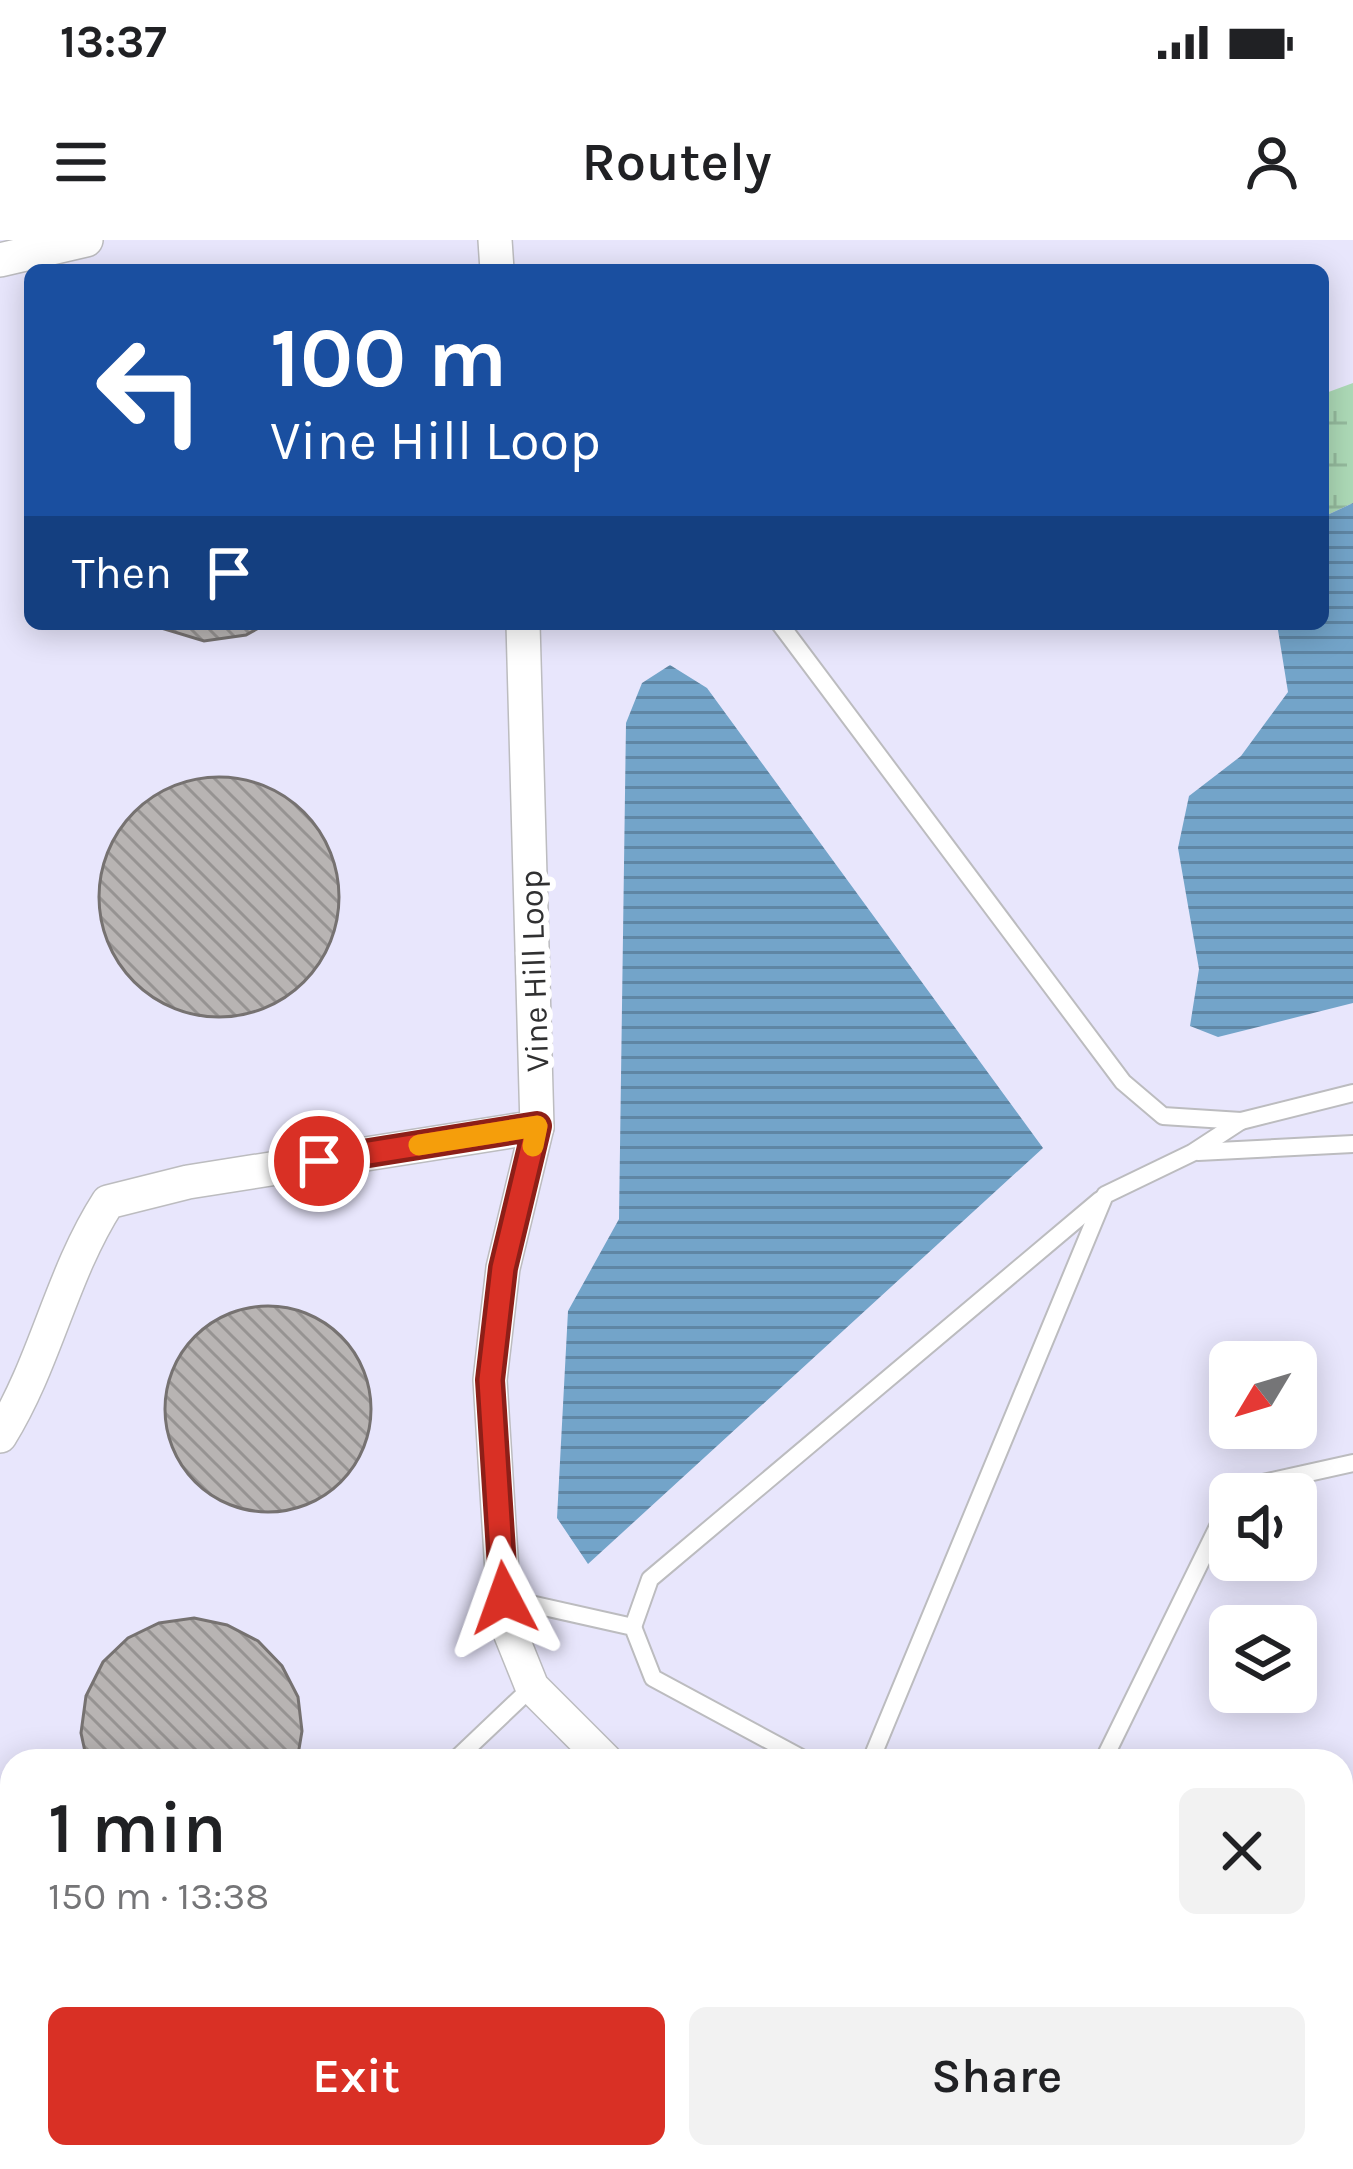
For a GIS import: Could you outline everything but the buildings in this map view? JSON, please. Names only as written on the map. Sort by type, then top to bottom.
[{"type":"street","points":[[0,260],[86,240]]},
{"type":"street","name":"Vine Hill Loop","points":[[524,630],[537,1126],[503,1268],[490,1380],[506,1620],[532,1687]]},
{"type":"street","points":[[0,1436],[24,1397],[86,1236],[108,1202],[188,1182],[537,1126]]},
{"type":"street","points":[[532,1687],[594,1749]]},
{"type":"lane","points":[[784,630],[1123,1082],[1163,1116],[1241,1121],[1353,1093]]},
{"type":"lane","points":[[785,1749],[653,1678],[633,1627],[650,1579],[1105,1195],[1192,1153],[1241,1121]]},
{"type":"lane","points":[[1192,1153],[1353,1144]]},
{"type":"lane","points":[[875,1749],[1105,1195]]},
{"type":"lane","points":[[1306,1473],[1353,1462]]},
{"type":"lane","points":[[1109,1749],[1209,1545]]},
{"type":"lane","points":[[504,1598],[633,1627]]},
{"type":"lane","points":[[467,1749],[532,1687]]},
{"type":"shaded area","points":[[0,240],[1353,240],[1353,1749],[0,1749]]},
{"type":"green space","points":[[1353,383],[1353,503],[1329,514],[1329,392]]},
{"type":"water","points":[[1353,503],[1353,1003],[1218,1037],[1190,1026],[1199,969],[1178,848],[1189,796],[1241,756],[1288,692],[1278,630],[1329,630],[1329,514]]},
{"type":"water","points":[[670,665],[707,688],[1043,1148],[588,1564],[557,1518],[568,1311],[619,1219],[626,723],[642,683]]},
{"type":"slow traffic","points":[[419,1145],[537,1126],[533,1146]]},
{"type":"route","points":[[319,1161],[537,1126],[503,1268],[490,1380],[504,1598]]}]
